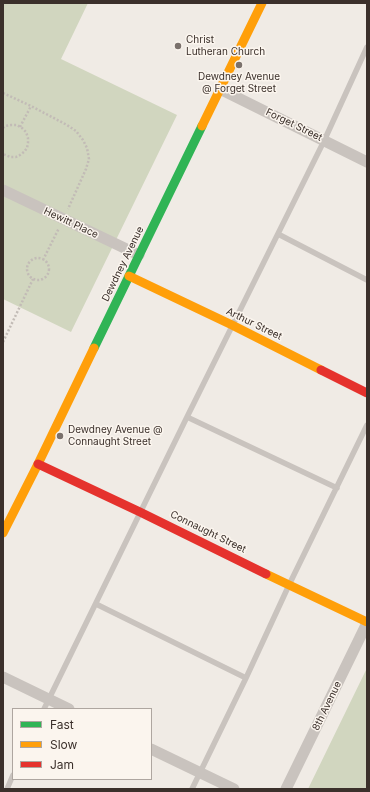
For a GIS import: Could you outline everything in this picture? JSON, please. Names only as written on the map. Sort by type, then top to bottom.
[{"type":"street","name":"Dewdney Avenue","points":[[3,533],[262,3]]},
{"type":"street","name":"Forget Street","points":[[220,89],[367,162]]},
{"type":"street","name":"Hewitt Place","points":[[3,190],[139,255]]},
{"type":"street","name":"Arthur Street","points":[[129,276],[232,325],[367,393]]},
{"type":"street","name":"Connaught Street","points":[[38,464],[367,623]]},
{"type":"street","name":"8th Avenue","points":[[286,789],[367,623]]},
{"type":"street","points":[[3,677],[46,704],[64,708]]},
{"type":"street","points":[[152,749],[234,789]]},
{"type":"lane","points":[[46,704],[186,417],[324,140],[367,47]]},
{"type":"lane","points":[[278,234],[367,280]]},
{"type":"lane","points":[[186,417],[337,488]]},
{"type":"lane","points":[[192,789],[367,425]]},
{"type":"lane","points":[[96,604],[246,678]]},
{"type":"lane","points":[[7,789],[12,777]]},
{"type":"path","points":[[3,93],[67,125],[83,140],[87,148],[89,159],[86,169],[43,260]]},
{"type":"path","points":[[20,127],[31,106]]},
{"type":"path","points":[[3,128],[5,126],[17,125],[26,132],[28,138],[27,148],[24,152],[16,157],[10,157],[3,154]]},
{"type":"path","points":[[32,260],[43,260],[48,266],[48,274],[41,280],[33,279],[29,275],[29,265],[32,260]]},
{"type":"path","points":[[3,342],[33,279]]},
{"type":"green space","points":[[3,3],[88,3],[61,59],[177,115],[71,332],[3,299]]},
{"type":"green space","points":[[367,668],[367,789],[308,789]]},
{"type":"traffic: fast","points":[[94,348],[202,126]]},
{"type":"traffic: slow","points":[[202,126],[262,3]]},
{"type":"traffic: slow","points":[[129,276],[232,325],[321,370]]},
{"type":"traffic: slow","points":[[3,533],[94,348]]},
{"type":"traffic: slow","points":[[266,574],[367,622]]},
{"type":"traffic: jam","points":[[321,370],[367,393]]},
{"type":"traffic: jam","points":[[38,464],[266,574]]},
{"type":"place","name":"Christ Lutheran Church","points":[[178,46]]},
{"type":"place","name":"Dewdney Avenue @ Forget Street","points":[[239,65]]},
{"type":"place","name":"Dewdney Avenue @ Connaught Street","points":[[60,436]]}]
